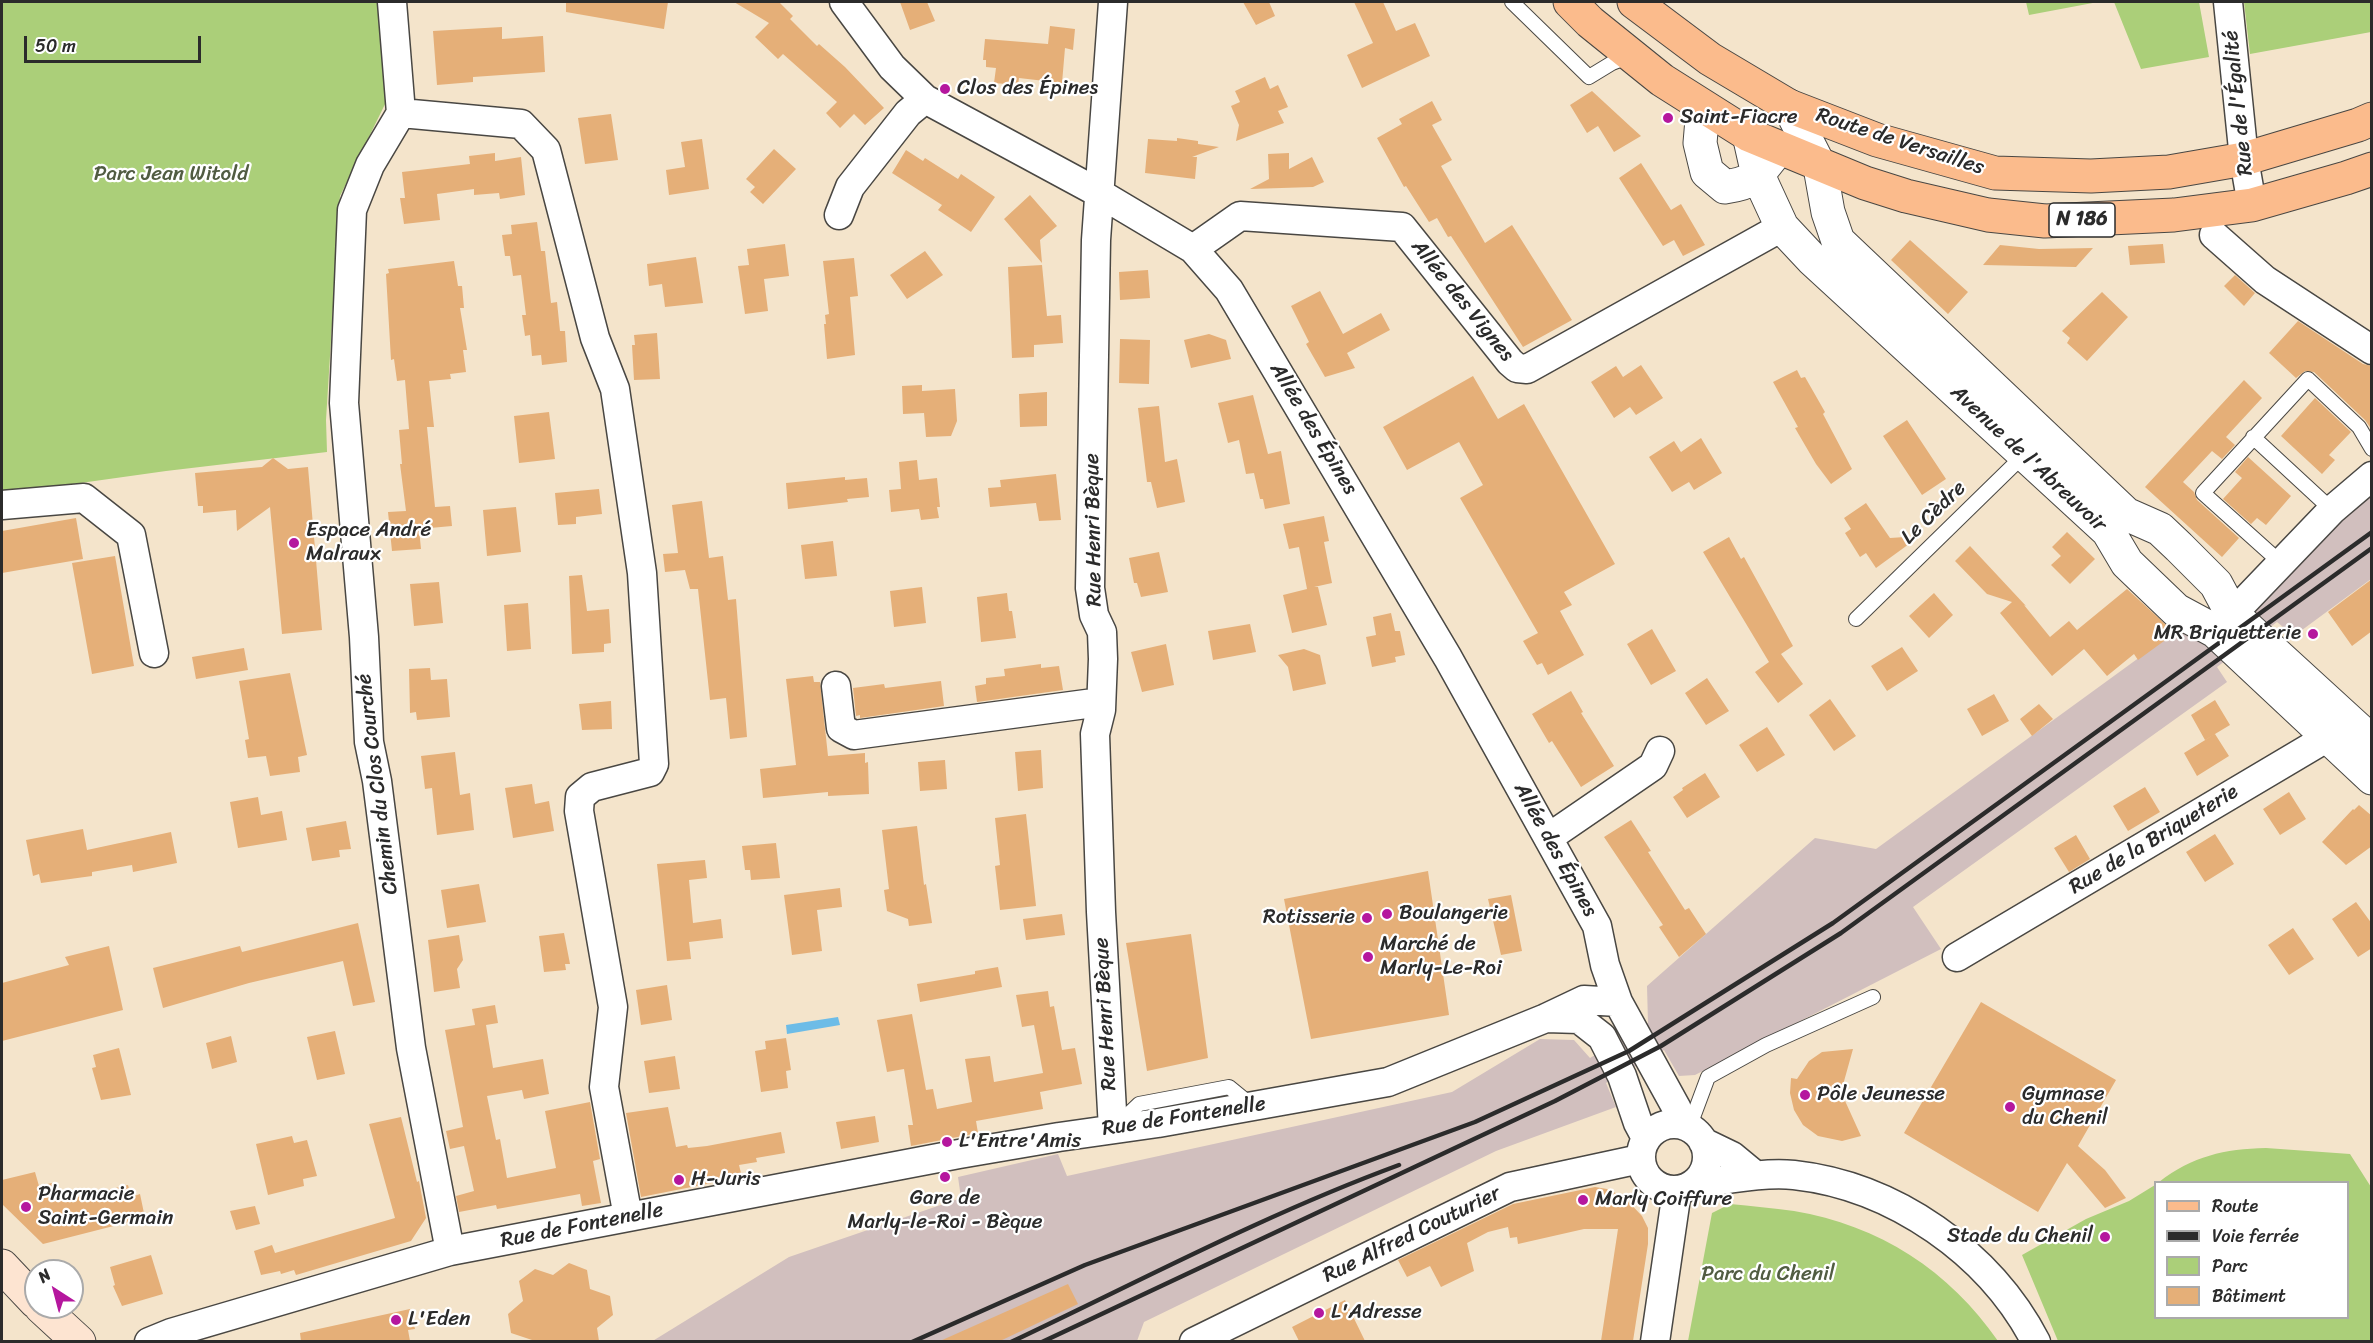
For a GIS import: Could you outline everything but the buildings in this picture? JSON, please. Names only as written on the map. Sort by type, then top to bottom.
[{"type":"main road","name":"Route de Versailles","points":[[1570,2],[1631,56],[1703,108],[1779,128],[1877,140],[1995,173],[2091,176],[2169,172],[2244,159],[2372,119]]},
{"type":"main road","name":"Route de Versailles","points":[[1634,2],[1710,59],[1820,166],[1906,196],[1988,215],[2046,221],[2174,215],[2206,223],[2252,205],[2363,175]]},
{"type":"main road","points":[[2,1266],[24,1289]]},
{"type":"main road","points":[[53,1319],[76,1341]]},
{"type":"street","points":[[392,2],[401,113],[521,124],[546,150],[595,339],[615,389],[642,573],[654,764],[650,772],[592,788],[580,797],[579,811],[613,1007],[604,1087],[628,1217]]},
{"type":"street","name":"Allée des Épines","points":[[844,2],[891,67],[925,99],[1099,193],[1192,249],[1229,290],[1448,658],[1597,926],[1605,965],[1618,1002],[1690,1131]]},
{"type":"street","name":"Rue Henri Bèque","points":[[1113,2],[1096,251],[1090,588],[1094,615],[1102,632],[1101,702],[1095,734],[1101,912],[1113,1129]]},
{"type":"street","name":"Rue de l'Égalité","points":[[2228,2],[2244,159],[2252,205]]},
{"type":"street","points":[[839,215],[850,188],[908,113],[925,99]]},
{"type":"street","points":[[1703,108],[1700,143],[1707,172],[1725,187],[1744,184],[1758,175]]},
{"type":"street","name":"Chemin du Clos Courché","points":[[401,113],[370,165],[352,210],[344,403],[364,637],[369,742],[377,781],[411,1048],[450,1251]]},
{"type":"street","name":"Avenue de l'Abreuvoir","points":[[1779,128],[1758,175],[1782,227],[1812,259],[2033,446],[2126,514],[2160,529],[2216,584],[2224,622]]},
{"type":"street","name":"Avenue de l'Abreuvoir","points":[[1820,166],[1828,212],[1838,241],[2033,446],[2108,531],[2127,563],[2176,610],[2224,622],[2350,734],[2372,778]]},
{"type":"street","name":"Allée des Vignes","points":[[1192,249],[1240,216],[1402,227],[1510,362],[1517,368],[1527,369],[1782,227]]},
{"type":"street","points":[[2206,223],[2265,280],[2372,350]]},
{"type":"street","points":[[2224,622],[2332,510],[2372,476]]},
{"type":"street","points":[[2,505],[84,498],[131,535],[154,653]]},
{"type":"street","points":[[836,686],[841,728],[854,735],[1101,702]]},
{"type":"street","name":"Rue de la Briqueterie","points":[[1957,957],[2350,734]]},
{"type":"street","points":[[1548,838],[1653,766],[1660,751]]},
{"type":"street","name":"Rue de Fontenelle","points":[[149,1341],[216,1319],[450,1251],[959,1154],[1253,1107],[1388,1082],[1546,1018],[1584,1000],[1618,1002]]},
{"type":"street","points":[[1546,1018],[1579,1019],[1602,1037],[1622,1076],[1638,1123],[1643,1149],[1642,1170],[1656,1186],[1667,1190],[1755,1175],[1794,1175],[1849,1187],[1899,1209],[1940,1232],[1967,1252],[2000,1287],[2025,1321],[2036,1341]]},
{"type":"street","points":[[1643,1149],[1661,1127],[1690,1131],[1732,1156],[1755,1175]]},
{"type":"street","points":[[1655,1341],[1686,1187],[1702,1175],[1707,1165],[1707,1153],[1690,1131]]},
{"type":"street","name":"Rue Alfred Couturier","points":[[1194,1341],[1510,1187],[1643,1149]]},
{"type":"lane","points":[[1512,2],[1589,77],[1612,63],[1631,56]]},
{"type":"lane","points":[[2281,563],[2203,493],[2308,380],[2359,427],[2372,449]]},
{"type":"lane","points":[[2253,438],[2332,510]]},
{"type":"lane","name":"Le Cèdre","points":[[1856,619],[2033,446]]},
{"type":"lane","points":[[1690,1131],[1708,1077],[1766,1045],[1873,998]]},
{"type":"shaded area","points":[[2371,489],[2371,579],[2294,636],[2277,622],[2217,667],[2227,682],[1913,907],[1941,949],[1695,1075],[1679,1076],[1664,1050],[1606,1083],[1616,1107],[1496,1151],[1144,1322],[1137,1341],[651,1342],[789,1257],[961,1198],[958,1177],[1058,1154],[1067,1176],[1452,1092],[1540,1039],[1574,1040],[1590,1058],[1648,1023],[1647,986],[1815,838],[1876,849]]},
{"type":"green space","name":"Parc Jean Witold","points":[[2,2],[385,2],[388,98],[340,196],[326,420],[327,452],[2,494]]},
{"type":"green space","points":[[2026,2],[2098,2],[2029,15]]},
{"type":"green space","points":[[2114,2],[2199,2],[2209,57],[2141,69]]},
{"type":"green space","points":[[2244,2],[2371,2],[2371,32],[2250,54]]},
{"type":"green space","name":"Stade du Chenil","points":[[2266,1148],[2350,1154],[2371,1187],[2371,1341],[2058,1341],[2022,1255],[2086,1219],[2129,1201],[2154,1186],[2154,1319],[2349,1319],[2349,1181],[2160,1181],[2197,1160],[2236,1150]]},
{"type":"green space","name":"Parc du Chenil","points":[[1730,1204],[1794,1211],[1825,1218],[1855,1227],[1883,1240],[1910,1255],[1958,1293],[1998,1341],[1688,1341],[1712,1213]]},
{"type":"water","points":[[838,1017],[840,1025],[787,1034],[786,1025]]},
{"type":"railway","points":[[912,1342],[1085,1265],[1475,1122],[1629,1051],[1833,923],[2372,532]]},
{"type":"railway","points":[[1042,1342],[1555,1101],[1661,1046],[1841,933],[2372,548]]},
{"type":"railway","points":[[1011,1342],[1252,1226],[1399,1165]]},
{"type":"place","name":"Clos des Épines","points":[[945,89]]},
{"type":"place","name":"Saint-Fiacre","points":[[1668,118]]},
{"type":"place","name":"Espace André Malraux","points":[[294,543]]},
{"type":"place","name":"MR Briquetterie","points":[[2313,634]]},
{"type":"place","name":"Boulangerie","points":[[1387,914]]},
{"type":"place","name":"Rotisserie","points":[[1367,918]]},
{"type":"place","name":"Marché de Marly-Le-Roi","points":[[1368,957]]},
{"type":"place","name":"Pôle Jeunesse","points":[[1805,1095]]},
{"type":"place","name":"Gymnase du Chenil","points":[[2010,1107]]},
{"type":"place","name":"L'Entre'Amis","points":[[947,1142]]},
{"type":"place","name":"Gare de Marly-le-Roi - Bèque","points":[[945,1177]]},
{"type":"place","name":"H-Juris","points":[[679,1180]]},
{"type":"place","name":"Marly Coiffure","points":[[1583,1200]]},
{"type":"place","name":"Pharmacie Saint-Germain","points":[[26,1207]]},
{"type":"place","name":"Stade du Chenil","points":[[2105,1237]]},
{"type":"place","name":"L'Adresse","points":[[1319,1313]]},
{"type":"place","name":"L'Eden","points":[[396,1320]]}]
